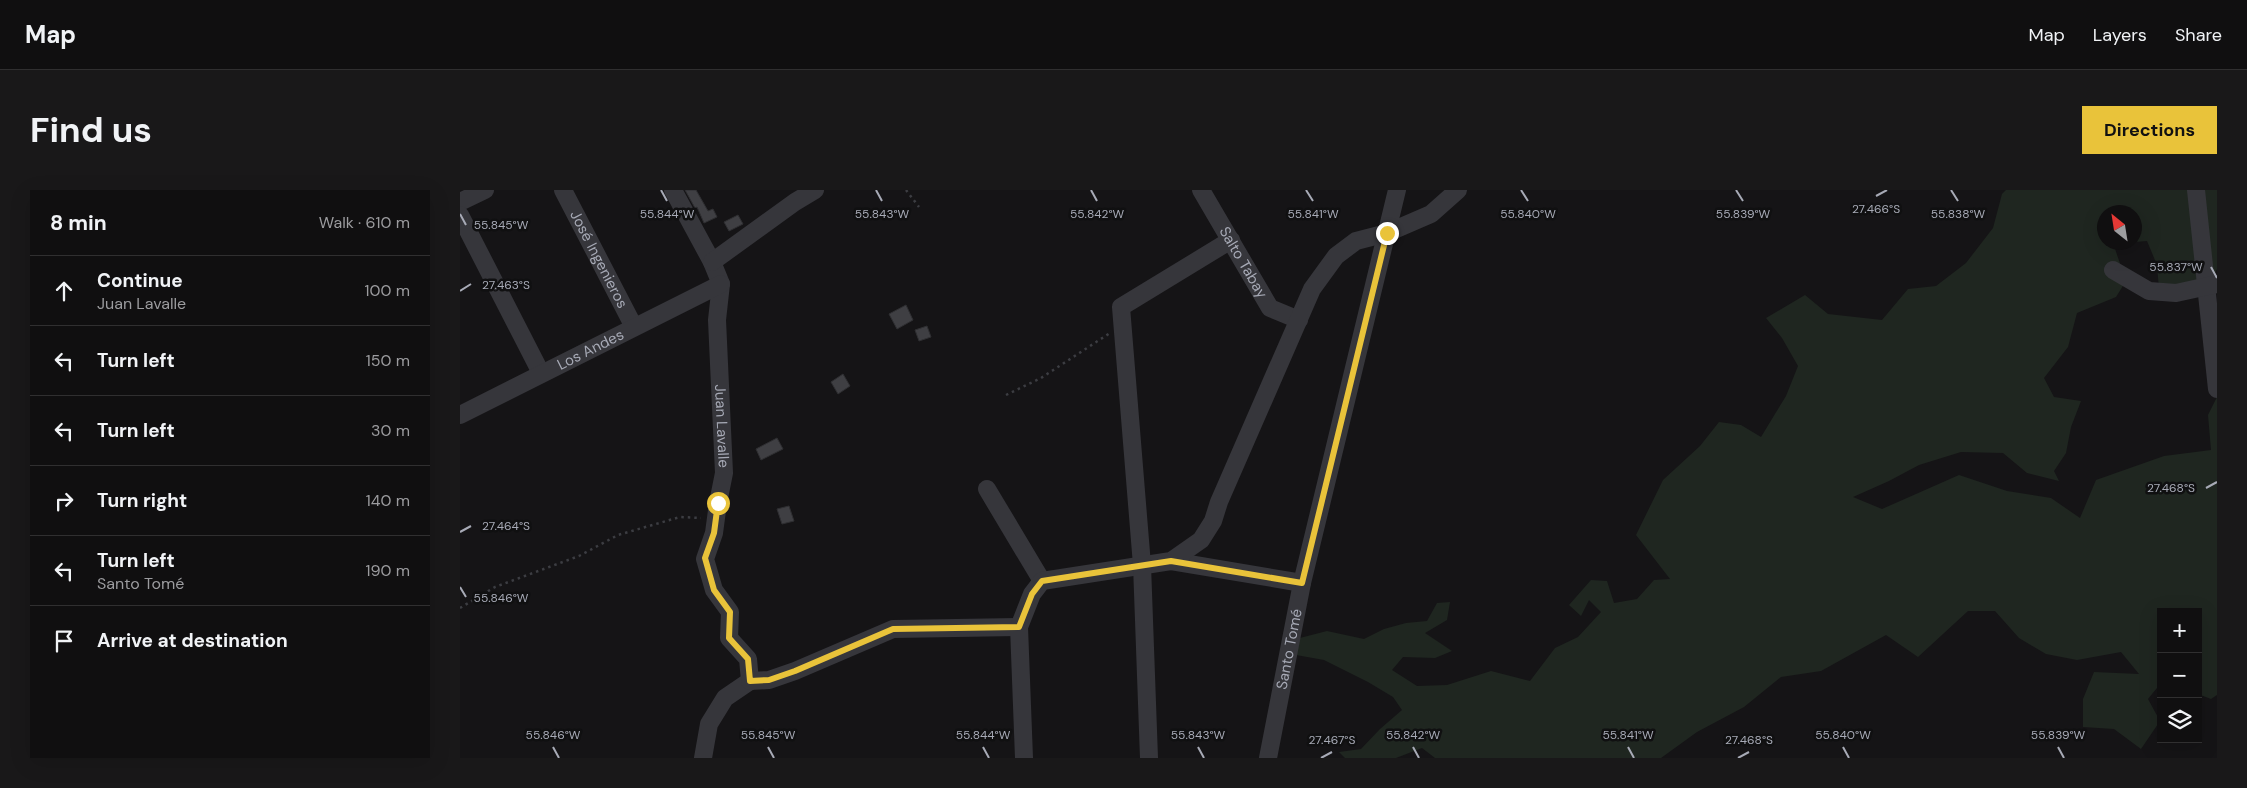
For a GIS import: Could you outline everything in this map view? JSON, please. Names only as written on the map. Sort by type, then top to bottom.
[{"type":"street","points":[[460,202],[485,190]]},
{"type":"street","name":"José Ingenieros","points":[[563,190],[634,328]]},
{"type":"street","name":"Juan Lavalle","points":[[673,190],[712,262],[721,284],[718,320],[724,473],[714,533],[705,558],[714,590],[730,612],[729,638],[748,659],[750,681]]},
{"type":"street","points":[[712,262],[795,202],[815,190]]},
{"type":"street","name":"Salto Tabay","points":[[1201,190],[1270,308],[1299,320]]},
{"type":"street","name":"Santo Tomé","points":[[1268,758],[1302,583],[1397,190]]},
{"type":"street","points":[[1171,561],[1202,540],[1213,521],[1219,502],[1312,289],[1336,256],[1356,241],[1387,233],[1431,214],[1458,190]]},
{"type":"street","points":[[2196,190],[2211,286],[2217,389]]},
{"type":"street","points":[[460,215],[541,373]]},
{"type":"street","points":[[1149,758],[1142,565],[1121,307],[1230,240]]},
{"type":"street","points":[[2113,270],[2149,291],[2176,293],[2211,286]]},
{"type":"street","name":"Los Andes","points":[[460,414],[721,284]]},
{"type":"street","points":[[988,489],[1042,581]]},
{"type":"street","points":[[1024,758],[1019,627],[1032,594],[1042,581],[1171,561],[1302,583]]},
{"type":"street","points":[[703,758],[709,724],[725,698],[750,681],[769,680],[795,671],[893,629],[1019,627]]},
{"type":"path","points":[[906,190],[919,207]]},
{"type":"path","points":[[1006,396],[1041,378],[1122,325]]},
{"type":"path","points":[[460,608],[495,587],[579,556],[618,535],[680,517],[716,519]]},
{"type":"shaded area","points":[[2006,190],[2217,190],[2217,269],[2215,273],[2160,301],[2157,265],[2147,241],[2142,241],[2142,205],[2097,205],[2097,250],[2115,250],[2126,281],[2116,297],[2077,313],[2068,347],[2044,378],[2054,397],[2081,401],[2071,427],[2066,453],[2054,471],[2059,481],[2027,473],[2003,453],[1961,452],[1919,465],[1853,497],[1882,509],[1959,475],[2007,491],[2051,498],[2080,518],[2096,480],[2164,456],[2211,450],[2208,415],[2217,397],[2217,695],[2211,699],[2202,696],[2202,608],[2157,608],[2157,688],[2148,699],[2157,716],[2157,725],[2141,749],[2114,729],[2083,727],[2083,699],[2094,672],[2139,674],[2121,652],[2077,660],[2046,654],[2019,638],[1995,611],[1968,611],[1918,657],[1886,635],[1821,671],[1781,677],[1744,707],[1697,732],[1661,758],[1435,758],[1422,748],[1396,758],[1345,758],[1339,752],[1361,749],[1402,710],[1393,697],[1368,682],[1324,660],[1296,655],[1292,640],[1327,631],[1364,639],[1384,629],[1406,623],[1427,621],[1437,603],[1450,602],[1447,620],[1425,633],[1452,651],[1435,658],[1403,657],[1392,670],[1417,686],[1447,685],[1491,671],[1530,681],[1555,648],[1578,637],[1601,612],[1589,600],[1581,616],[1569,605],[1591,580],[1607,581],[1614,603],[1637,599],[1654,580],[1670,579],[1636,535],[1663,480],[1700,446],[1719,422],[1741,425],[1761,437],[1786,396],[1798,366],[1782,338],[1766,318],[1805,295],[1828,314],[1882,320],[1908,289],[1936,286],[1966,263],[1993,228],[2002,194]]},
{"type":"building","points":[[685,190],[696,190],[708,211],[713,209],[717,217],[704,223],[697,207],[695,208]]},
{"type":"building","points":[[738,215],[743,224],[729,231],[724,222]]},
{"type":"building","points":[[906,305],[913,320],[897,329],[889,314]]},
{"type":"building","points":[[927,326],[931,337],[919,341],[915,330]]},
{"type":"building","points":[[843,374],[850,386],[838,394],[831,382]]},
{"type":"building","points":[[777,438],[783,449],[761,460],[756,449]]},
{"type":"building","points":[[789,506],[794,521],[782,524],[777,509]]},
{"type":"route","points":[[718,503],[714,533],[705,558],[714,590],[730,612],[729,638],[748,659],[750,681],[769,680],[795,671],[893,629],[1019,627],[1032,594],[1042,581],[1171,561],[1302,583],[1387,233]]}]
